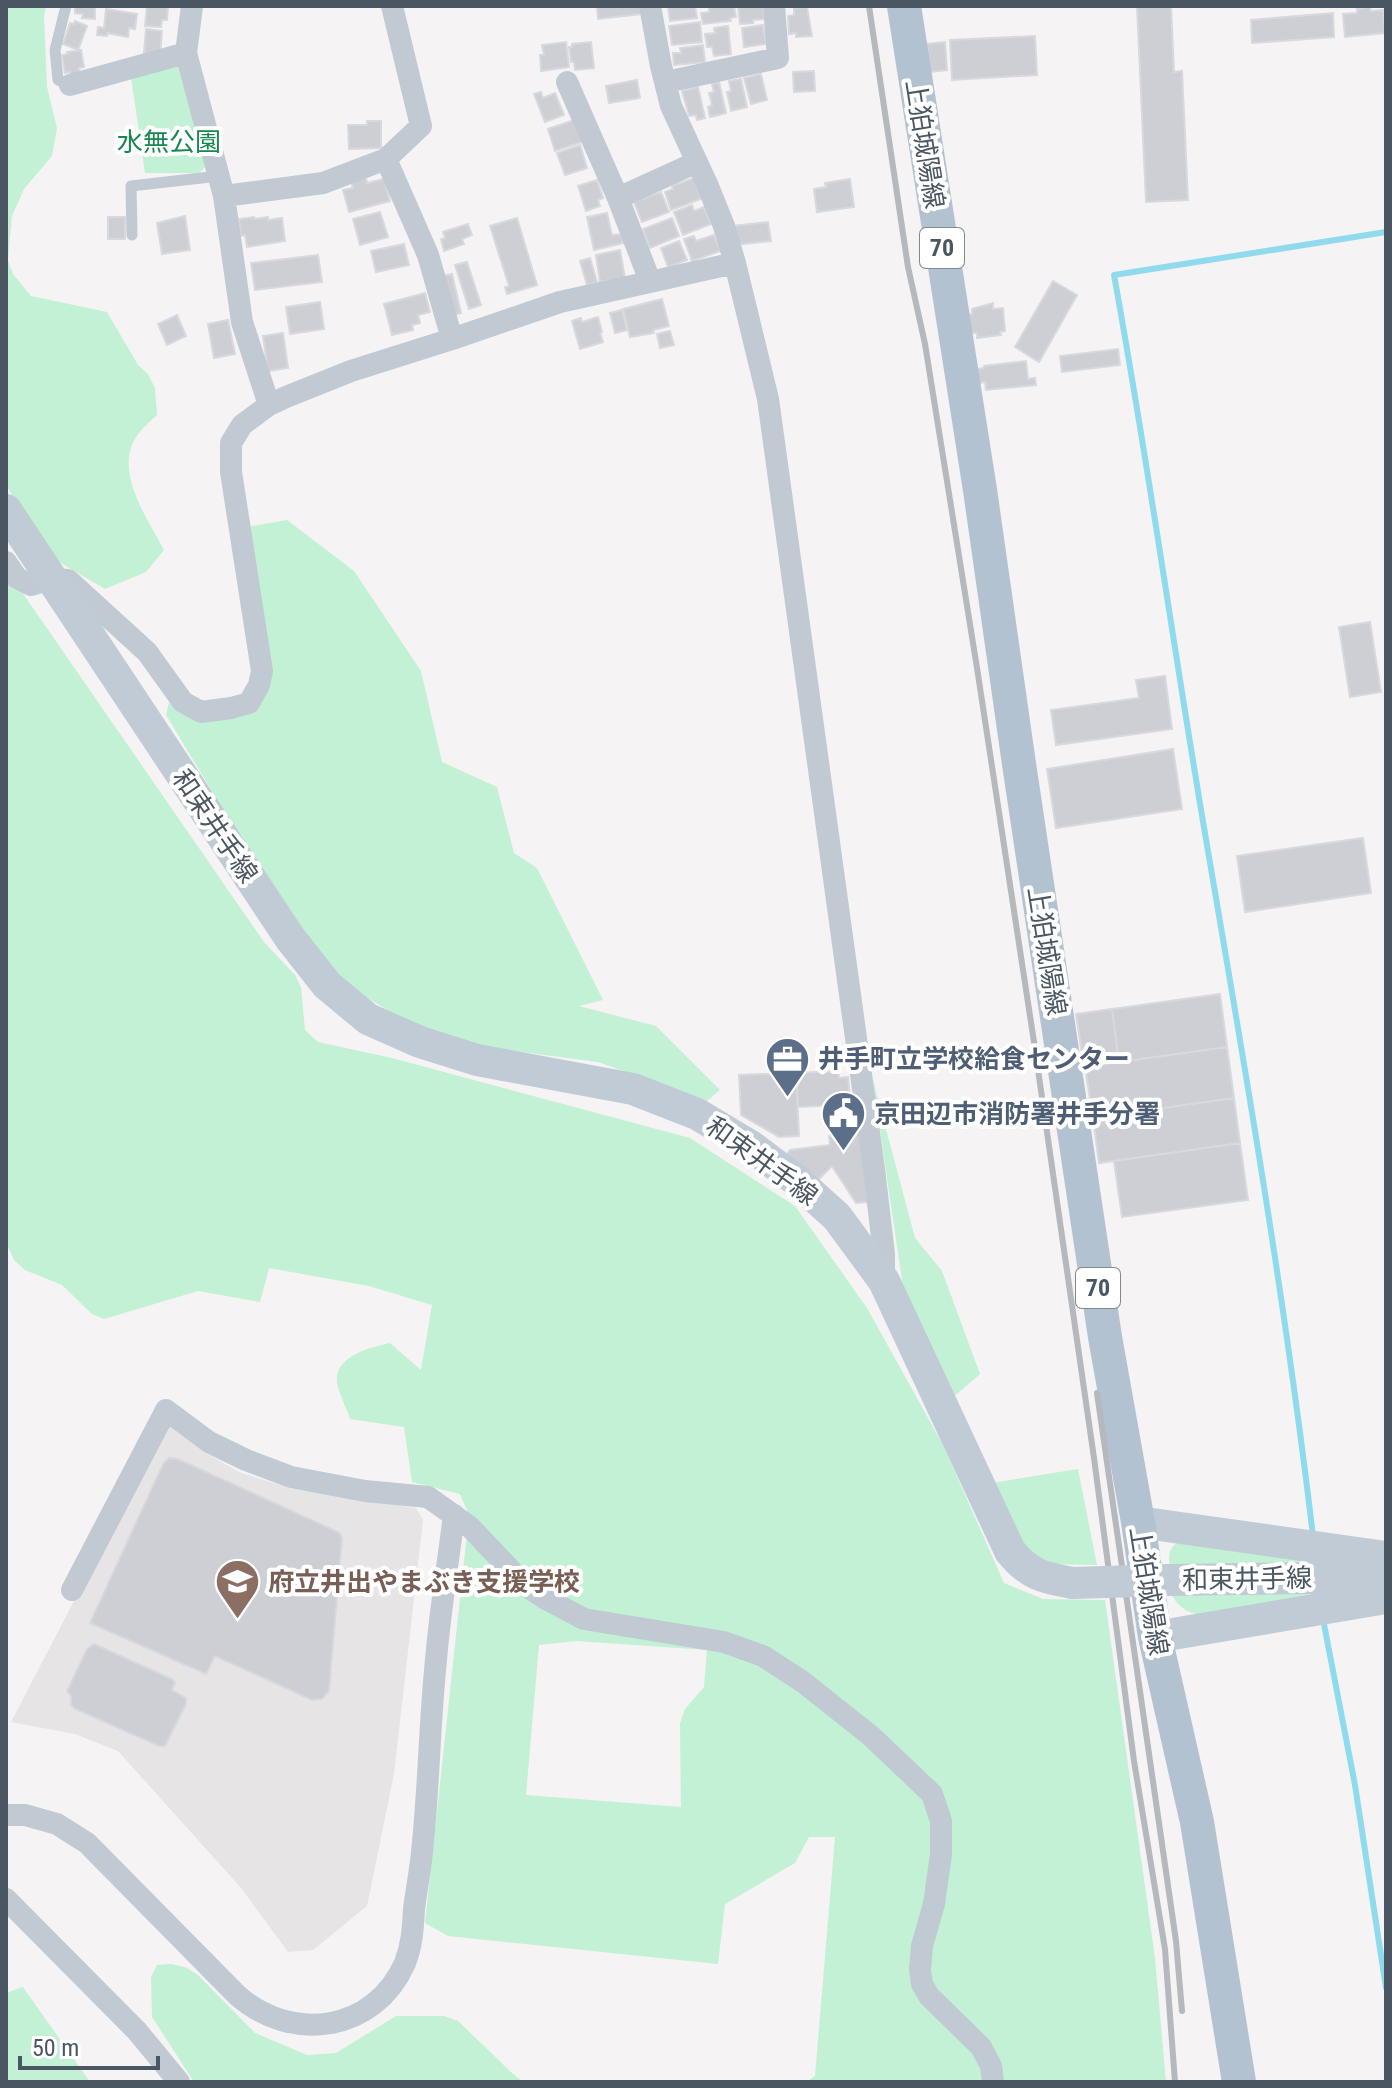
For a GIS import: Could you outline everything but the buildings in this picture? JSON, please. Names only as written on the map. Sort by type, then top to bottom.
[{"type":"main road","name":"上狛城陽線","points":[[904,6],[980,490],[1105,1337],[1155,1637],[1197,1822],[1239,2082]]},
{"type":"main road","name":"和束井手線","points":[[6,510],[290,938],[327,985],[368,1019],[420,1042],[477,1060],[633,1089],[697,1114],[752,1147],[796,1180],[837,1217],[884,1281],[1010,1551],[1021,1565],[1044,1578],[1073,1583],[1386,1577]]},
{"type":"main road","points":[[1138,1522],[1386,1557]]},
{"type":"main road","points":[[1155,1637],[1386,1598]]},
{"type":"street","points":[[192,6],[186,53],[222,186],[242,322],[269,405]]},
{"type":"street","points":[[222,186],[323,183],[386,159],[421,126],[392,6]]},
{"type":"street","points":[[650,6],[671,106],[716,205],[735,263],[768,399],[870,1138],[884,1254],[884,1281]]},
{"type":"street","points":[[666,82],[778,58],[774,6]]},
{"type":"street","points":[[70,85],[186,53]]},
{"type":"street","points":[[567,82],[618,198],[650,281]]},
{"type":"street","points":[[386,159],[428,255],[452,339]]},
{"type":"street","points":[[618,198],[697,162]]},
{"type":"street","points":[[6,562],[17,578],[31,585],[51,579],[68,580],[147,652],[183,702],[201,712],[249,703],[259,685],[262,671],[231,472],[231,443],[242,425],[269,405],[351,371],[560,302],[735,263]]},
{"type":"street","points":[[72,1590],[166,1410],[209,1442],[291,1477],[365,1491],[428,1497],[470,1527],[525,1585],[584,1619],[724,1642],[763,1656],[803,1682],[871,1736],[932,1794],[941,1821],[941,1854],[934,1904],[922,1946],[922,1984],[929,1996],[981,2047],[991,2066],[993,2082]]},
{"type":"street","points":[[6,1815],[25,1815],[57,1824],[87,1843],[237,1995],[261,2013],[288,2023],[318,2025],[363,2011],[394,1982],[411,1945],[426,1818],[436,1661],[454,1515]]},
{"type":"street","points":[[6,1899],[137,2031],[179,2082]]},
{"type":"lane","points":[[66,6],[55,50],[58,80],[70,85]]},
{"type":"lane","points":[[132,235],[131,186],[222,186]]},
{"type":"shaded area","name":"府立井出やまぶき支援学校","points":[[166,1424],[239,1472],[289,1488],[416,1508],[423,1520],[394,1774],[367,1906],[313,1950],[288,1952],[242,1889],[118,1751],[75,1734],[11,1722]]},
{"type":"green space","points":[[6,6],[46,6],[47,87],[57,128],[52,156],[24,189],[12,216],[8,260],[13,274],[31,296],[107,312],[155,388],[157,415],[139,433],[131,447],[129,462],[135,493],[164,550],[146,572],[105,589],[49,556],[6,485]]},
{"type":"green space","name":"水無公園","points":[[180,65],[206,166],[199,173],[145,173],[131,77]]},
{"type":"green space","points":[[287,520],[354,571],[421,671],[442,762],[497,787],[514,853],[537,868],[603,1000],[579,1006],[656,1026],[720,1090],[707,1101],[598,1062],[484,1047],[412,1025],[343,983],[265,879],[166,715],[169,702],[184,715],[264,695],[247,527]]},
{"type":"green space","points":[[6,569],[264,942],[295,975],[301,987],[305,1030],[318,1042],[392,1058],[690,1138],[795,1206],[867,1308],[943,1445],[1004,1583],[1043,1599],[1105,1600],[1155,1958],[1166,2082],[806,2082],[815,2076],[835,1837],[809,1837],[795,1863],[725,1904],[718,1964],[448,1936],[425,1923],[469,1515],[460,1494],[412,1482],[404,1427],[350,1419],[337,1382],[341,1366],[348,1359],[390,1343],[421,1370],[432,1305],[369,1286],[269,1268],[260,1302],[198,1291],[104,1319],[92,1314],[62,1285],[25,1270],[14,1260],[6,1242]],"holes":[[[576,1641],[707,1650],[704,1687],[685,1709],[680,1723],[681,1807],[526,1795],[539,1645]]]},
{"type":"green space","points":[[872,1076],[915,1238],[942,1271],[980,1374],[951,1399],[903,1287]]},
{"type":"green space","points":[[1078,1469],[1097,1565],[1042,1564],[1030,1555],[992,1483]]},
{"type":"green space","points":[[1183,1538],[1329,1564],[1170,1566],[1171,1550]]},
{"type":"green space","points":[[1386,1586],[1208,1617],[1184,1609],[1170,1590]]},
{"type":"green space","points":[[157,1965],[185,1967],[198,1975],[255,2033],[307,2055],[336,2053],[396,2016],[444,2016],[458,2021],[523,2082],[194,2082],[152,2017],[151,1977]]},
{"type":"green space","points":[[23,1987],[90,2082],[6,2082],[6,1993]]},
{"type":"waterway","points":[[1313,1536],[1265,1193],[1114,275],[1386,232]]},
{"type":"waterway","points":[[1323,1619],[1355,1785],[1386,1988]]},
{"type":"railway","points":[[869,6],[908,267],[925,344],[1034,1042],[1134,1761],[1165,1949],[1175,2082]]},
{"type":"railway","points":[[1097,1393],[1176,1941],[1182,2011]]},
{"type":"place","name":"井手町立学校給食センター","points":[[787,1098]]},
{"type":"place","name":"京田辺市消防署井手分署","points":[[843,1153]]},
{"type":"place","name":"府立井出やまぶき支援学校","points":[[237,1621]]}]
